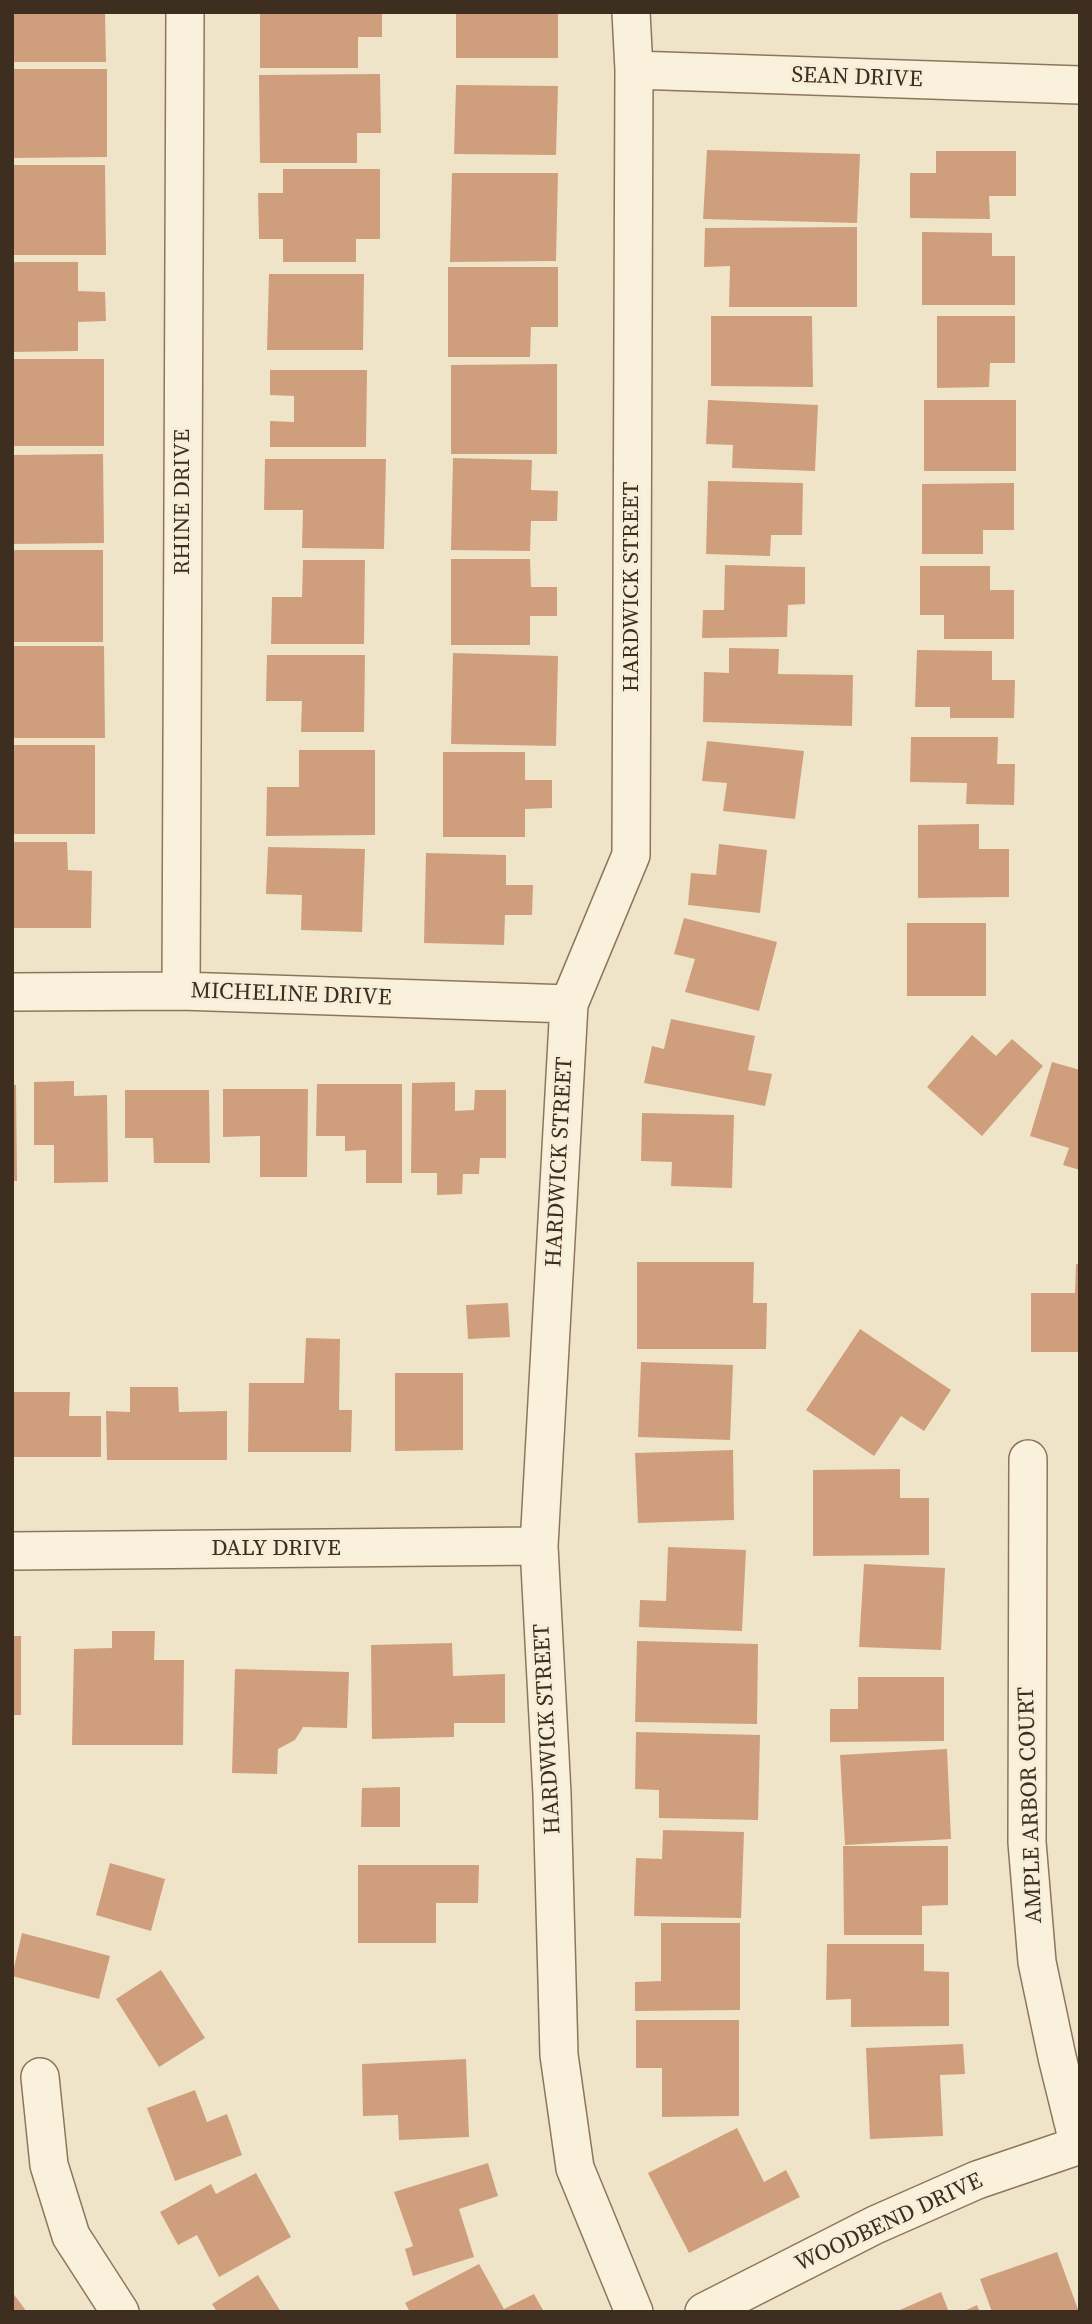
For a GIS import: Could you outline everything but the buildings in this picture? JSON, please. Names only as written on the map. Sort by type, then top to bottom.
[{"type":"street","name":"RHINE DRIVE","points":[[181,991],[185,12]]},
{"type":"street","name":"HARDWICK STREET","points":[[631,12],[634,70],[631,855],[569,1004],[539,1546],[552,1794],[559,2055],[575,2168],[634,2312]]},
{"type":"street","name":"SEAN DRIVE","points":[[634,70],[1080,85]]},
{"type":"street","name":"MICHELINE DRIVE","points":[[12,992],[181,991],[569,1004]]},
{"type":"street","name":"AMPLE ARBOR COURT","points":[[1028,1459],[1027,1842],[1037,1962],[1079,2145]]},
{"type":"street","name":"DALY DRIVE","points":[[12,1551],[539,1546]]},
{"type":"street","points":[[40,2077],[49,2165],[71,2236],[120,2312]]},
{"type":"street","name":"WOODBEND DRIVE","points":[[704,2312],[875,2225],[978,2180],[1079,2145]]}]
